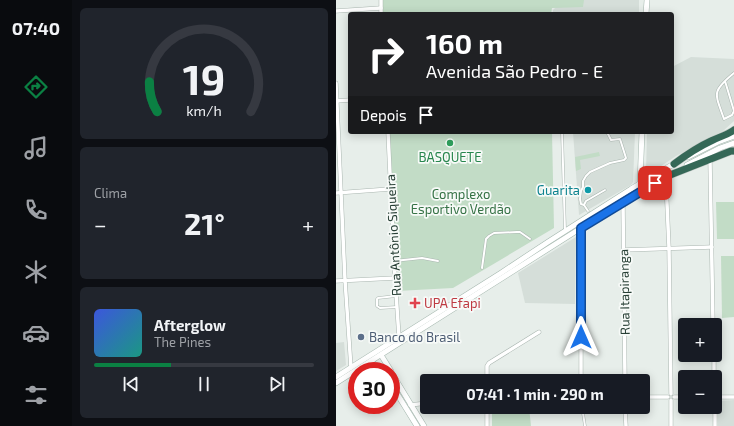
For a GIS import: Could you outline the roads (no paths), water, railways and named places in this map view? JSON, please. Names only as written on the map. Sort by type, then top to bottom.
[{"type":"highway","points":[[674,164],[690,152],[734,130]]},
{"type":"highway","points":[[665,177],[734,151]]},
{"type":"main road","points":[[646,12],[647,0]]},
{"type":"main road","points":[[640,184],[642,134]]},
{"type":"main road","points":[[360,362],[640,184],[674,164],[718,142],[734,136]]},
{"type":"main road","points":[[370,362],[581,228],[665,177],[720,148],[734,143]]},
{"type":"main road","points":[[381,355],[385,362]]},
{"type":"main road","points":[[336,377],[348,370]]},
{"type":"main road","points":[[336,383],[348,376]]},
{"type":"main road","points":[[400,387],[424,426]]},
{"type":"main road","points":[[400,399],[417,426]]},
{"type":"street","points":[[381,0],[381,12]]},
{"type":"street","points":[[336,10],[381,8]]},
{"type":"street","points":[[336,83],[338,192],[351,362]]},
{"type":"street","points":[[336,101],[348,100]]},
{"type":"street","name":"Rua Antônio Siqueira","points":[[388,134],[399,337]]},
{"type":"street","points":[[710,160],[713,318]]},
{"type":"street","points":[[665,177],[669,248],[671,426]]},
{"type":"street","points":[[338,192],[390,188]]},
{"type":"street","name":"Rua Itapiranga","points":[[622,203],[625,374]]},
{"type":"street","points":[[581,228],[581,374]]},
{"type":"street","points":[[623,250],[712,246]]},
{"type":"street","points":[[336,281],[395,278]]},
{"type":"street","points":[[487,374],[487,366],[489,363],[539,332]]},
{"type":"street","points":[[650,397],[678,397]]},
{"type":"street","points":[[722,397],[734,397]]},
{"type":"street","points":[[405,408],[410,405],[420,403]]},
{"type":"street","points":[[487,414],[487,426]]},
{"type":"street","points":[[625,414],[626,426]]},
{"type":"street","points":[[715,414],[715,426]]},
{"type":"lane","points":[[725,81],[734,111],[732,115],[724,120],[717,97],[717,90],[725,81],[734,74]]},
{"type":"lane","points":[[562,134],[565,231]]},
{"type":"lane","points":[[588,211],[584,205],[581,204],[580,200],[580,191],[583,187],[583,182],[586,176],[590,172],[610,163],[624,160],[626,158],[620,139],[611,140],[608,134]]},
{"type":"lane","points":[[584,205],[586,201],[605,190]]},
{"type":"lane","points":[[482,268],[486,240],[489,236],[494,233],[520,232],[530,238]]},
{"type":"lane","points":[[394,261],[422,258],[438,261]]},
{"type":"lane","points":[[396,296],[378,298],[377,306],[380,308],[397,307]]},
{"type":"lane","points":[[583,414],[585,426]]},
{"type":"place","name":"BASQUETE","points":[[450,143]]},
{"type":"place","name":"Guarita","points":[[588,190]]},
{"type":"place","name":"UPA Efapi","points":[[415,303]]},
{"type":"place","name":"Banco do Brasil","points":[[361,337]]},
{"type":"park label","name":"Complexo Esportivo Verdão","points":[[461,202]]}]
